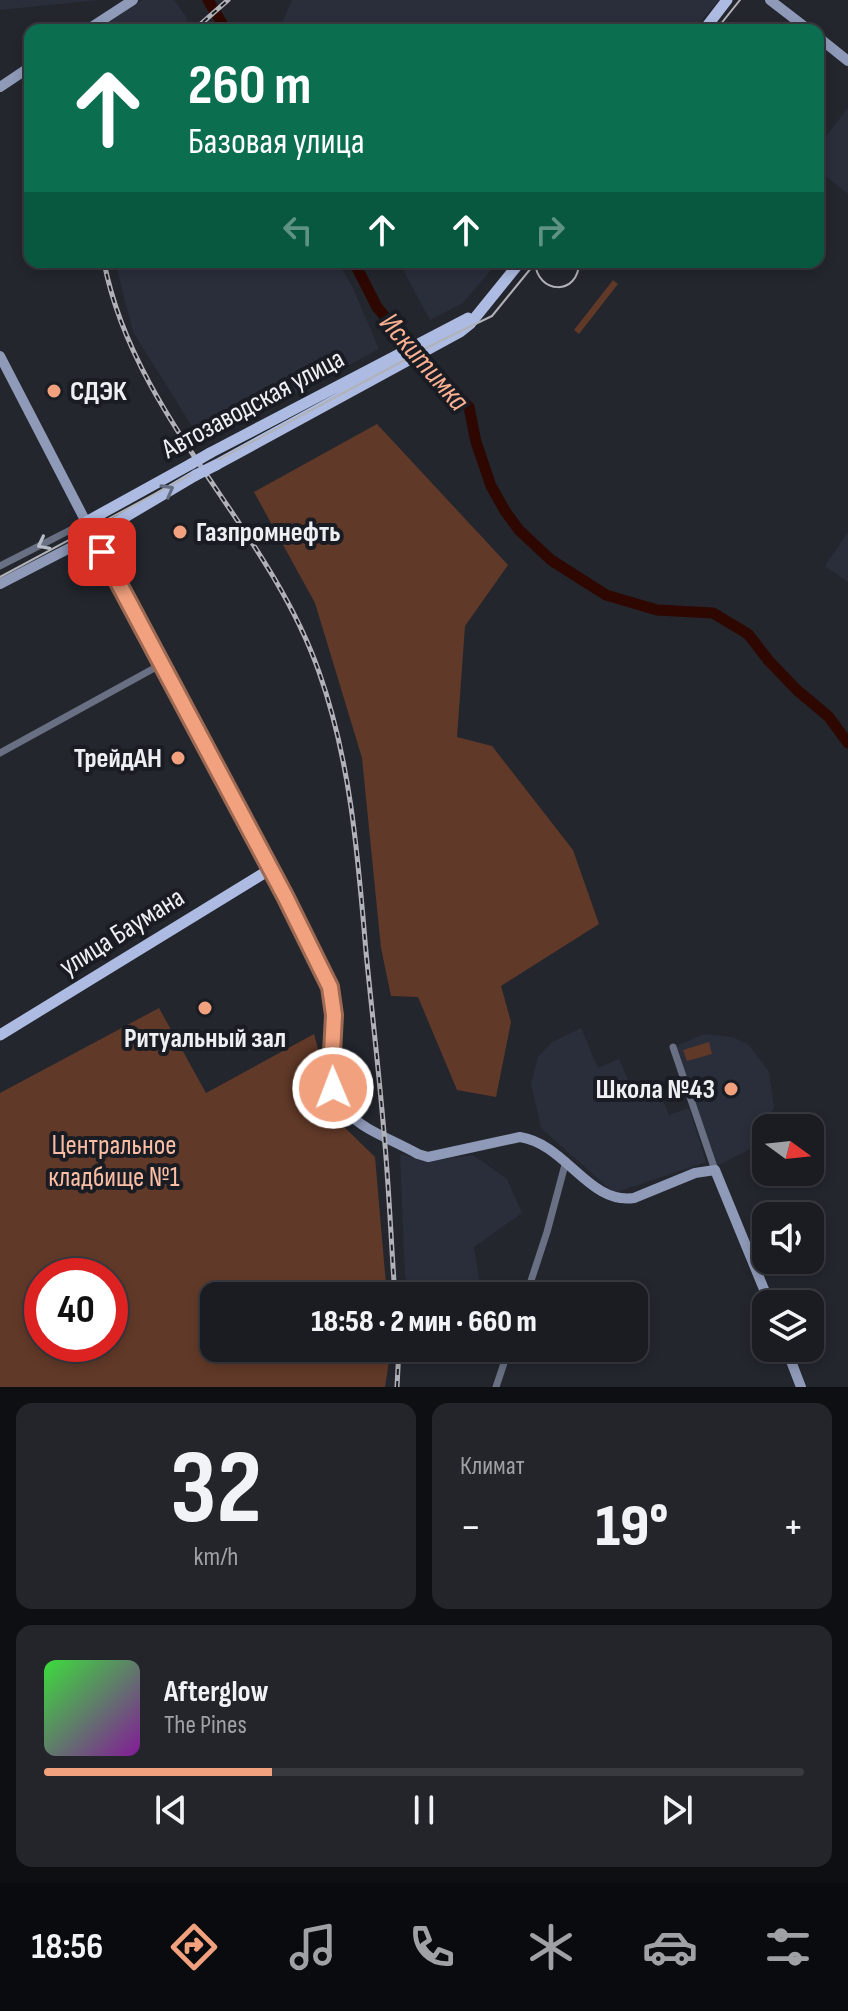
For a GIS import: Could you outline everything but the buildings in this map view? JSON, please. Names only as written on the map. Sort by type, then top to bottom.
[{"type":"main road","points":[[709,24],[727,0]]},
{"type":"main road","name":"Автозаводская улица","points":[[86,522],[194,470],[439,339],[485,306],[515,268]]},
{"type":"main road","points":[[93,536],[194,470]]},
{"type":"main road","points":[[86,522],[269,870]]},
{"type":"main road","name":"улица Баумана","points":[[0,1035],[269,870]]},
{"type":"street","points":[[96,24],[133,0]]},
{"type":"street","points":[[770,0],[801,24]]},
{"type":"street","points":[[824,42],[848,61]]},
{"type":"street","points":[[0,87],[24,71]]},
{"type":"street","points":[[0,356],[86,522],[0,566]]},
{"type":"street","points":[[0,584],[93,536]]},
{"type":"street","points":[[0,753],[160,665]]},
{"type":"street","points":[[269,870],[330,987],[334,1015],[333,1088],[344,1111],[351,1118],[428,1157],[520,1137],[541,1142],[606,1194],[624,1199],[634,1198],[695,1173],[715,1170]]},
{"type":"street","points":[[673,1047],[715,1170],[764,1290]]},
{"type":"street","points":[[531,1282],[566,1161]]},
{"type":"street","points":[[496,1387],[504,1362]]},
{"type":"street","points":[[791,1362],[801,1387]]},
{"type":"shaded area","points":[[0,0],[99,0],[0,10]]},
{"type":"shaded area","points":[[142,0],[174,0],[188,19],[184,24],[107,24]]},
{"type":"shaded area","points":[[292,0],[719,0],[698,24],[282,24]]},
{"type":"shaded area","points":[[848,108],[848,194],[824,175],[824,138]]},
{"type":"shaded area","points":[[117,268],[341,268],[379,349],[203,444],[133,332]]},
{"type":"shaded area","points":[[402,268],[493,268],[463,303],[430,320]]},
{"type":"shaded area","points":[[848,532],[848,582],[825,566]]},
{"type":"shaded area","points":[[581,1028],[598,1068],[619,1059],[631,1087],[655,1081],[669,1115],[689,1108],[706,1162],[614,1193],[541,1128],[531,1084],[538,1057],[552,1042]]},
{"type":"shaded area","name":"Школа №43","points":[[704,1034],[732,1037],[748,1044],[769,1072],[774,1107],[770,1114],[752,1114],[752,1148],[717,1166],[676,1046]]},
{"type":"shaded area","points":[[400,1154],[429,1161],[473,1155],[507,1179],[522,1213],[474,1247],[479,1282],[406,1282]]},
{"type":"green space","points":[[613,280],[618,284],[579,334],[574,330]]},
{"type":"green space","points":[[377,424],[508,565],[465,626],[457,737],[492,746],[573,850],[599,924],[501,986],[511,1022],[496,1097],[457,1090],[418,997],[391,996],[381,948],[362,758],[315,603],[254,492]]},
{"type":"green space","name":"Центральное кладбище №1","points":[[159,1008],[206,1093],[314,1034],[337,1120],[375,1157],[386,1282],[200,1282],[200,1362],[389,1362],[385,1387],[0,1387],[0,1093]]},
{"type":"green space","points":[[709,1042],[712,1054],[687,1061],[683,1050]]},
{"type":"waterway","name":"Искитимка","points":[[208,0],[222,24]]},
{"type":"waterway","name":"Искитимка","points":[[357,268],[377,307],[430,372],[469,407],[476,442],[491,486],[519,530],[551,560],[606,595],[657,610],[713,613],[748,634],[797,690],[829,717],[848,743]]},
{"type":"tram line","points":[[721,24],[740,0]]},
{"type":"tram line","points":[[0,577],[492,316],[531,268]]},
{"type":"tram line","points":[[536,268],[543,281],[558,287],[572,281],[578,268]]},
{"type":"railway","points":[[201,24],[228,0]]},
{"type":"railway","points":[[106,268],[120,318],[143,371],[268,568],[296,619],[330,706],[346,775],[356,846],[384,1133],[394,1282]]},
{"type":"railway","points":[[397,1387],[398,1362]]},
{"type":"place","name":"СДЭК","points":[[54,391]]},
{"type":"place","name":"Газпромнефть","points":[[180,532]]},
{"type":"place","name":"ТрейдАН","points":[[178,758]]},
{"type":"place","name":"Ритуальный зал","points":[[205,1008]]},
{"type":"place","name":"Школа №43","points":[[731,1089]]},
{"type":"route","points":[[102,552],[330,987],[334,1001],[333,1088]]}]
